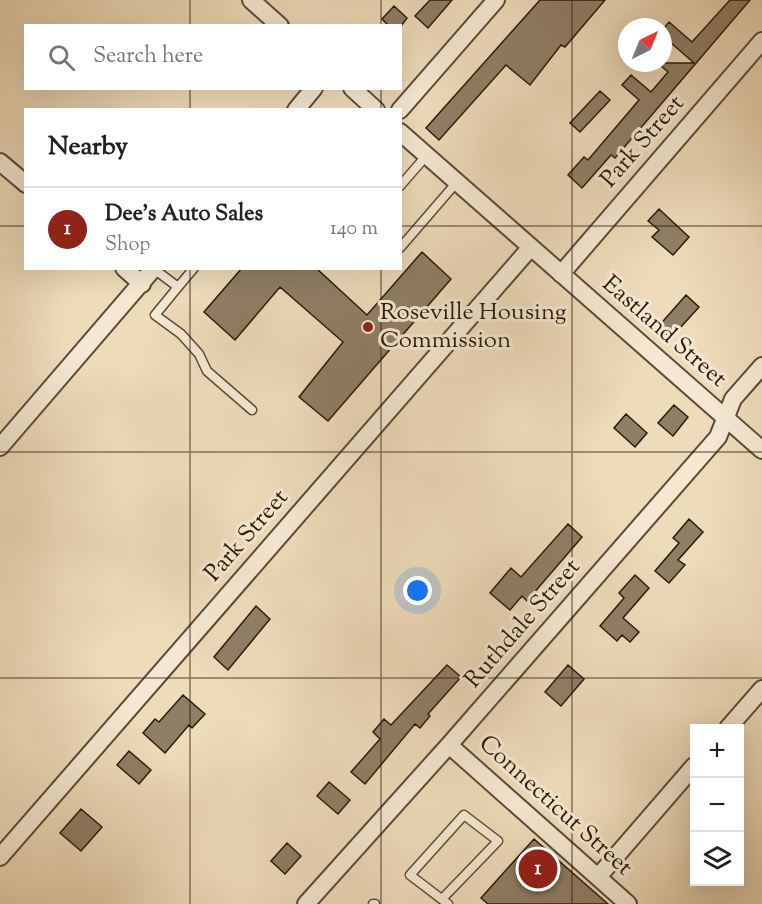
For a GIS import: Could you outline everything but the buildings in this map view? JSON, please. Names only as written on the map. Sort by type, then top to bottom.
[{"type":"street","points":[[251,0],[278,24]]},
{"type":"street","points":[[402,108],[496,0]]},
{"type":"street","name":"Park Street","points":[[561,274],[762,41]]},
{"type":"street","points":[[298,108],[312,90]]},
{"type":"street","points":[[354,90],[374,108]]},
{"type":"street","points":[[402,134],[531,247]]},
{"type":"street","points":[[0,162],[24,182]]},
{"type":"street","name":"Park Street","points":[[0,857],[531,247]]},
{"type":"street","name":"Eastland Street","points":[[531,247],[762,450]]},
{"type":"street","points":[[126,270],[142,284]]},
{"type":"street","points":[[0,447],[152,270]]},
{"type":"street","name":"Ruthdale Street","points":[[306,904],[449,745],[718,437],[733,399],[762,366]]},
{"type":"street","points":[[733,724],[761,694]]},
{"type":"street","name":"Connecticut Street","points":[[449,745],[628,904]]},
{"type":"street","points":[[598,877],[690,771]]},
{"type":"lane","points":[[402,184],[427,155]]},
{"type":"lane","points":[[402,246],[457,182]]},
{"type":"lane","points":[[157,270],[178,287]]},
{"type":"lane","points":[[192,270],[155,315],[181,334],[199,354],[207,371],[252,410]]},
{"type":"lane","points":[[464,815],[498,841],[445,902],[410,875],[464,815]]},
{"type":"place","name":"Roseville Housing Commission","points":[[368,327]]},
{"type":"place","name":"Dee's Auto Sales","points":[[538,869]]}]
